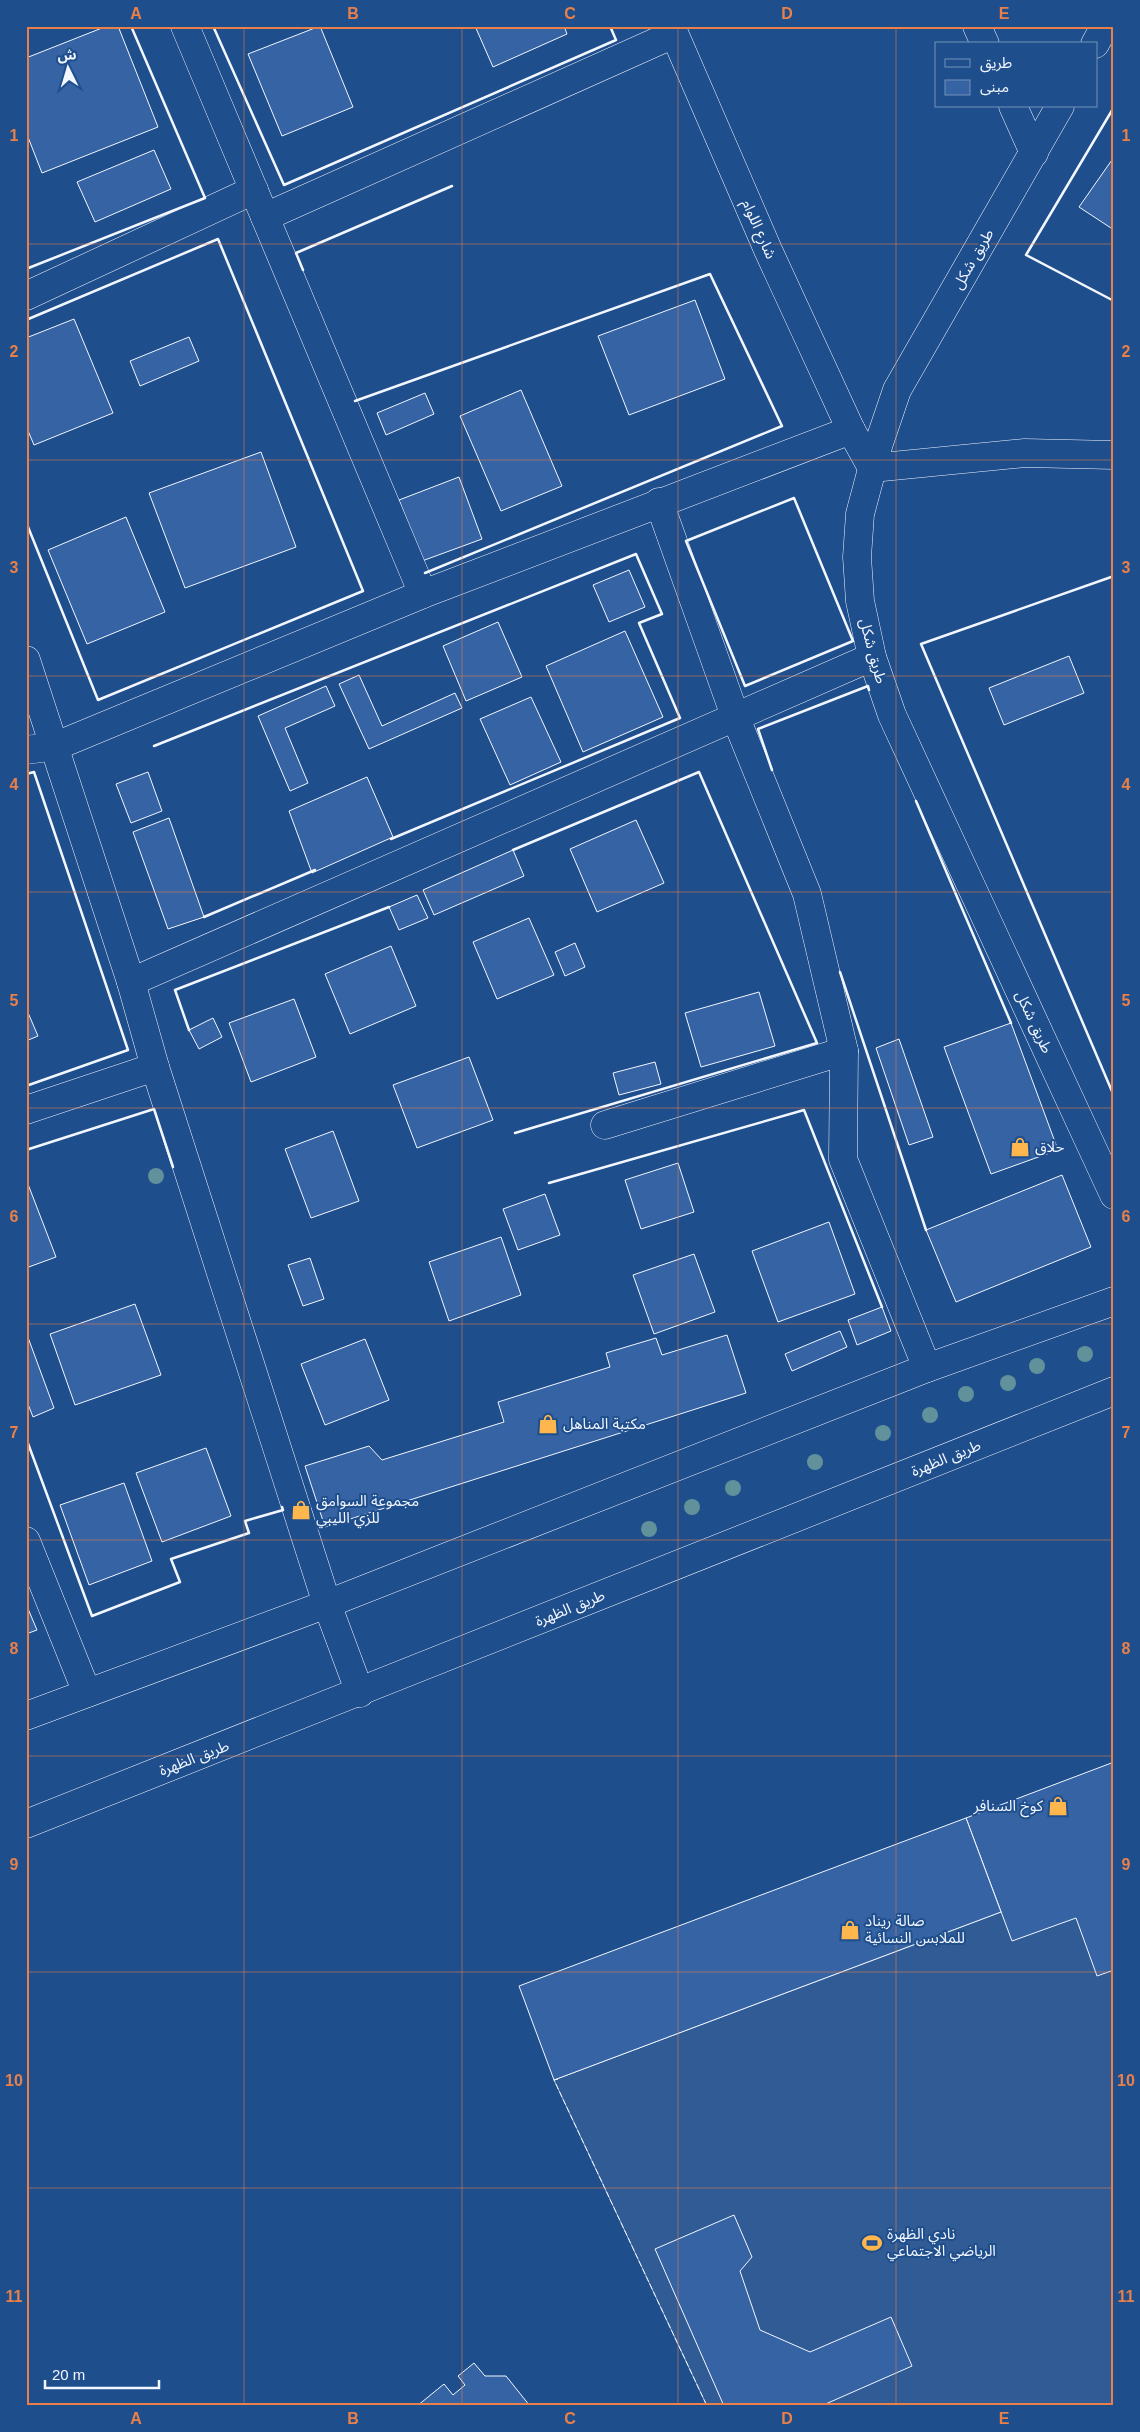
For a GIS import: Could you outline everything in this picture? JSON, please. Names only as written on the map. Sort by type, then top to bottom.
[{"type":"street","points":[[186,26],[423,594]]},
{"type":"street","points":[[978,26],[984,42]]},
{"type":"street","points":[[1097,42],[1105,26]]},
{"type":"street","points":[[265,217],[673,30]]},
{"type":"street","name":"شارع اللوام","points":[[673,30],[768,250],[851,430],[872,468]]},
{"type":"street","points":[[1014,108],[1034,153]]},
{"type":"street","name":"طريق شكل","points":[[1059,108],[898,390],[872,468],[860,514],[858,557],[860,601],[872,657],[892,714],[1114,1196]]},
{"type":"street","points":[[26,296],[254,190]]},
{"type":"street","points":[[26,750],[56,746],[423,594],[851,430]]},
{"type":"street","points":[[872,468],[1025,453],[1113,455]]},
{"type":"street","points":[[660,502],[736,716],[807,894],[844,1050],[843,1159],[927,1368]]},
{"type":"street","points":[[131,982],[872,657]]},
{"type":"street","points":[[26,660],[56,746],[131,982],[155,1067],[327,1604],[360,1693]]},
{"type":"street","points":[[605,1125],[844,1050]]},
{"type":"street","points":[[26,1110],[155,1067]]},
{"type":"street","points":[[26,1716],[327,1604],[927,1368],[1114,1301]]},
{"type":"street","name":"طريق الظهرة","points":[[26,1824],[360,1693],[1114,1391]]},
{"type":"street","points":[[26,1541],[87,1693]]},
{"type":"shaded area","name":"نادي الظهرة الرياضي الاجتماعي","points":[[1114,1861],[1114,2406],[707,2406],[554,2080],[1001,1912]]},
{"type":"building","points":[[107,26],[118,26],[158,127],[42,173],[26,132],[26,58]]},
{"type":"building","points":[[320,26],[353,107],[282,136],[248,54]]},
{"type":"building","points":[[475,26],[564,26],[567,34],[493,67]]},
{"type":"building","points":[[154,150],[171,189],[95,222],[77,182]]},
{"type":"building","points":[[1114,157],[1114,230],[1079,207]]},
{"type":"building","points":[[695,300],[725,379],[629,415],[598,336]]},
{"type":"building","points":[[74,319],[113,413],[34,445],[26,426],[26,338]]},
{"type":"building","points":[[189,337],[199,361],[140,386],[130,361]]},
{"type":"building","points":[[521,390],[562,486],[501,511],[460,416]]},
{"type":"building","points":[[425,393],[434,414],[386,435],[377,413]]},
{"type":"building","points":[[261,452],[296,547],[185,588],[149,493]]},
{"type":"building","points":[[459,477],[482,539],[422,561],[399,500]]},
{"type":"building","points":[[126,517],[165,612],[87,644],[48,550]]},
{"type":"building","points":[[629,570],[645,607],[609,622],[593,585]]},
{"type":"building","points":[[498,622],[522,677],[466,701],[443,646]]},
{"type":"building","points":[[625,631],[663,717],[583,752],[546,666]]},
{"type":"building","points":[[1069,656],[1084,693],[1004,725],[989,688]]},
{"type":"building","points":[[359,675],[382,726],[455,693],[462,708],[369,749],[339,684]]},
{"type":"building","points":[[326,686],[335,706],[285,728],[308,783],[290,791],[258,716]]},
{"type":"building","points":[[531,697],[561,762],[510,785],[480,719]]},
{"type":"building","points":[[148,772],[162,811],[131,823],[116,784]]},
{"type":"building","points":[[367,777],[393,837],[312,873],[289,811]]},
{"type":"building","points":[[169,818],[204,917],[168,929],[133,832]]},
{"type":"building","points":[[636,820],[664,883],[597,912],[570,849]]},
{"type":"building","points":[[513,850],[524,876],[434,915],[423,890]]},
{"type":"building","points":[[417,895],[428,918],[399,930],[389,907]]},
{"type":"building","points":[[529,918],[554,975],[497,999],[473,942]]},
{"type":"building","points":[[575,943],[585,967],[565,976],[555,952]]},
{"type":"building","points":[[391,946],[416,1006],[350,1034],[325,974]]},
{"type":"building","points":[[759,992],[775,1046],[701,1067],[685,1013]]},
{"type":"building","points":[[294,999],[316,1057],[251,1082],[229,1023]]},
{"type":"building","points":[[26,1008],[38,1036],[26,1041]]},
{"type":"building","points":[[213,1018],[222,1037],[199,1049],[189,1030]]},
{"type":"building","points":[[1011,1023],[1058,1150],[991,1174],[944,1047]]},
{"type":"building","points":[[899,1039],[933,1137],[909,1145],[876,1048]]},
{"type":"building","points":[[469,1057],[493,1120],[417,1148],[393,1085]]},
{"type":"building","points":[[655,1062],[661,1084],[619,1095],[613,1073]]},
{"type":"building","points":[[333,1131],[359,1201],[311,1218],[285,1149]]},
{"type":"building","points":[[678,1163],[694,1212],[641,1229],[625,1180]]},
{"type":"building","points":[[1062,1175],[1091,1247],[956,1302],[926,1230]]},
{"type":"building","points":[[26,1179],[56,1257],[26,1268]]},
{"type":"building","points":[[545,1194],[560,1235],[518,1250],[503,1209]]},
{"type":"building","points":[[829,1222],[855,1294],[778,1322],[752,1251]]},
{"type":"building","points":[[501,1237],[521,1295],[449,1321],[429,1262]]},
{"type":"building","points":[[694,1254],[715,1312],[654,1334],[633,1275]]},
{"type":"building","points":[[310,1258],[324,1299],[303,1306],[288,1265]]},
{"type":"building","points":[[135,1304],[161,1375],[75,1405],[50,1334]]},
{"type":"building","points":[[882,1307],[891,1331],[857,1345],[848,1320]]},
{"type":"building","points":[[840,1331],[847,1347],[792,1371],[785,1354]]},
{"type":"building","points":[[26,1332],[54,1408],[33,1417],[26,1399]]},
{"type":"building","points":[[727,1335],[746,1393],[325,1527],[305,1466],[369,1446],[382,1460],[504,1422],[498,1402],[610,1367],[606,1353],[656,1338],[662,1355]]},
{"type":"building","points":[[365,1339],[389,1400],[325,1425],[301,1364]]},
{"type":"building","points":[[206,1448],[231,1516],[162,1542],[136,1473]]},
{"type":"building","points":[[124,1483],[152,1561],[89,1585],[60,1505]]},
{"type":"building","points":[[26,1604],[37,1630],[26,1634]]},
{"type":"building","points":[[1114,1762],[1114,1970],[1097,1976],[1076,1918],[1012,1941],[966,1818]]},
{"type":"building","points":[[966,1818],[1001,1912],[554,2080],[519,1986]]},
{"type":"building","points":[[734,2215],[752,2257],[740,2271],[760,2330],[810,2352],[891,2317],[912,2366],[821,2406],[724,2406],[655,2249]]},
{"type":"building","points":[[474,2363],[485,2376],[506,2376],[530,2406],[417,2406],[444,2384],[453,2395],[465,2385],[458,2376]]},
{"type":"fence","points":[[558,2079],[554,2080],[707,2406]]},
{"type":"wall","points":[[26,269],[205,198],[131,26]]},
{"type":"wall","points":[[213,26],[284,185],[616,40],[610,26]]},
{"type":"wall","points":[[1114,107],[1026,255],[1114,301]]},
{"type":"wall","points":[[303,270],[296,253],[452,186]]},
{"type":"wall","points":[[26,320],[218,239],[363,591],[98,700],[26,522]]},
{"type":"wall","points":[[355,401],[710,274],[782,426],[425,573]]},
{"type":"wall","points":[[794,498],[853,641],[745,686],[686,541],[794,498]]},
{"type":"wall","points":[[154,746],[636,554],[662,614],[639,623],[680,718],[391,839]]},
{"type":"wall","points":[[1114,576],[921,644],[1114,1096]]},
{"type":"wall","points":[[772,770],[758,729],[868,686],[869,690]]},
{"type":"wall","points":[[26,774],[34,772],[128,1050],[26,1086]]},
{"type":"wall","points":[[513,850],[699,772],[817,1043],[515,1133]]},
{"type":"wall","points":[[916,801],[1011,1023]]},
{"type":"wall","points":[[204,917],[315,870]]},
{"type":"wall","points":[[189,1030],[175,990],[389,907]]},
{"type":"wall","points":[[840,972],[926,1230]]},
{"type":"wall","points":[[26,1150],[154,1109],[173,1167]]},
{"type":"wall","points":[[549,1183],[804,1110],[882,1307]]},
{"type":"wall","points":[[26,1438],[92,1616],[180,1582],[171,1559],[249,1533],[245,1521],[283,1510],[282,1507]]},
{"type":"place","name":"حلاق","points":[[1020,1147]]},
{"type":"place","name":"مكتبة المناهل","points":[[548,1424]]},
{"type":"place","name":"مجموعة السوامق للزي الليبي","points":[[301,1510]]},
{"type":"place","name":"كوخ السنافر","points":[[1058,1806]]},
{"type":"place","name":"صالة ريناد للملابس النسائية","points":[[850,1930]]},
{"type":"place","name":"نادي الظهرة الرياضي الاجتماعي","points":[[872,2243]]}]
